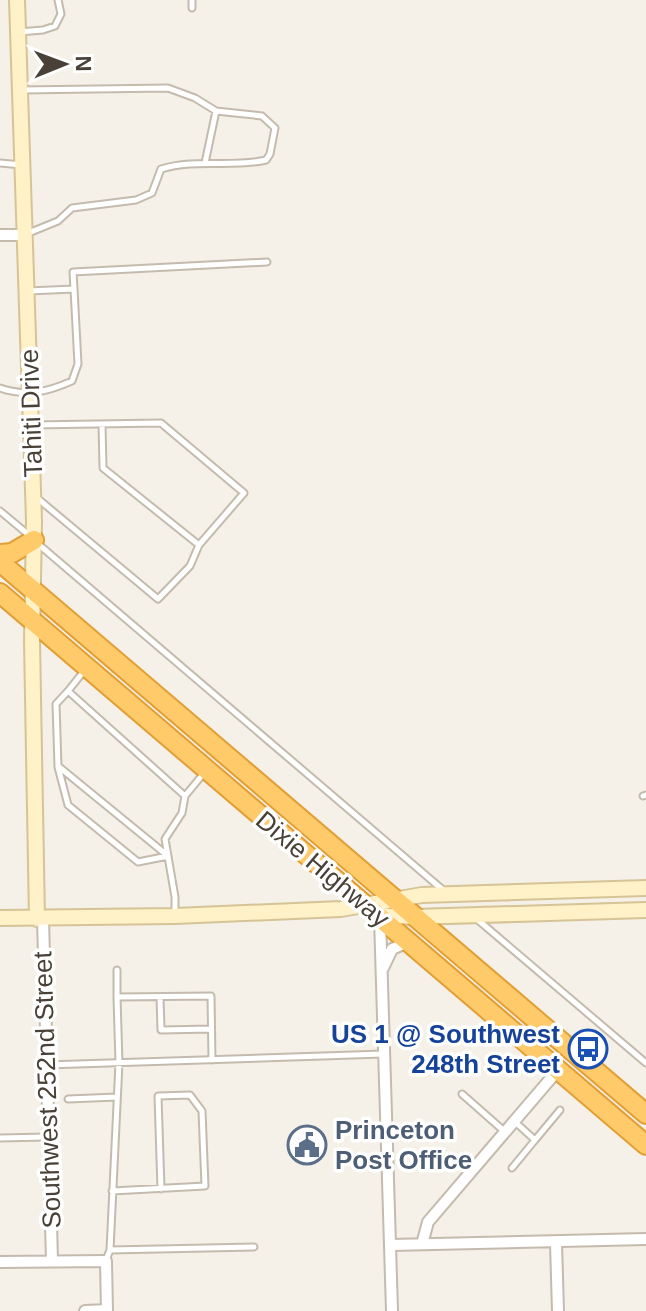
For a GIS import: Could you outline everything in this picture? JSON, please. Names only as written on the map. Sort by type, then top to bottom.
[{"type":"highway","points":[[0,554],[12,553],[34,540]]},
{"type":"highway","name":"Dixie Highway","points":[[0,562],[646,1114]]},
{"type":"highway","name":"Dixie Highway","points":[[0,593],[646,1145]]},
{"type":"highway","points":[[207,769],[222,769],[231,774],[296,831],[332,845]]},
{"type":"main road","points":[[17,0],[25,235]]},
{"type":"main road","name":"Tahiti Drive","points":[[25,235],[34,591]]},
{"type":"main road","name":"Southwest 252nd Street","points":[[34,591],[32,620],[40,919]]},
{"type":"main road","points":[[0,918],[175,916],[341,909],[394,899],[449,895],[646,888]]},
{"type":"main road","points":[[341,909],[380,917],[646,910]]},
{"type":"street","points":[[0,235],[25,235]]},
{"type":"street","points":[[380,917],[392,1311]]},
{"type":"street","name":"Southwest 252nd Street","points":[[40,919],[52,1261]]},
{"type":"street","points":[[383,968],[392,949],[408,942]]},
{"type":"street","points":[[422,1244],[428,1222],[558,1070]]},
{"type":"street","points":[[391,1245],[646,1239]]},
{"type":"street","points":[[556,1243],[558,1311]]},
{"type":"street","points":[[0,1262],[106,1261],[107,1311],[85,1311]]},
{"type":"lane","points":[[18,32],[55,26],[61,14],[58,0]]},
{"type":"lane","points":[[192,0],[192,8]]},
{"type":"lane","points":[[20,90],[168,88],[195,98],[216,111],[262,116],[275,128],[266,160],[253,163],[177,164],[161,169],[152,193],[136,200],[72,208],[58,221],[25,235]]},
{"type":"lane","points":[[205,163],[216,111]]},
{"type":"lane","points":[[0,163],[23,165]]},
{"type":"lane","points":[[0,388],[30,394],[72,381],[78,364],[73,272],[267,262]]},
{"type":"lane","points":[[27,291],[74,289]]},
{"type":"lane","points":[[31,425],[161,423],[244,493],[199,545],[190,566],[158,599],[33,494]]},
{"type":"lane","points":[[102,425],[103,468],[199,545]]},
{"type":"lane","points":[[0,511],[646,1063]]},
{"type":"lane","points":[[87,667],[56,704],[58,766],[68,805],[138,862],[168,856]]},
{"type":"lane","points":[[68,691],[185,796]]},
{"type":"lane","points":[[58,766],[168,856]]},
{"type":"lane","points":[[175,916],[175,897],[165,839],[182,813],[185,796],[207,769]]},
{"type":"lane","points":[[106,1261],[110,1250],[119,1063],[117,970]]},
{"type":"lane","points":[[117,997],[211,996],[212,1060]]},
{"type":"lane","points":[[160,997],[161,1030],[211,1029]]},
{"type":"lane","points":[[46,1065],[384,1054]]},
{"type":"lane","points":[[462,1094],[504,1131]]},
{"type":"lane","points":[[112,1191],[161,1189],[205,1186],[202,1111],[190,1095],[158,1096],[161,1189]]},
{"type":"lane","points":[[68,1099],[117,1097]]},
{"type":"lane","points":[[512,1168],[560,1110]]},
{"type":"lane","points":[[513,1120],[535,1140]]},
{"type":"lane","points":[[0,1138],[48,1137]]},
{"type":"lane","points":[[110,1250],[254,1247]]},
{"type":"place","name":"US 1 @ Southwest 248th Street","points":[[588,1049]]},
{"type":"place","name":"Princeton Post Office","points":[[307,1145]]}]
